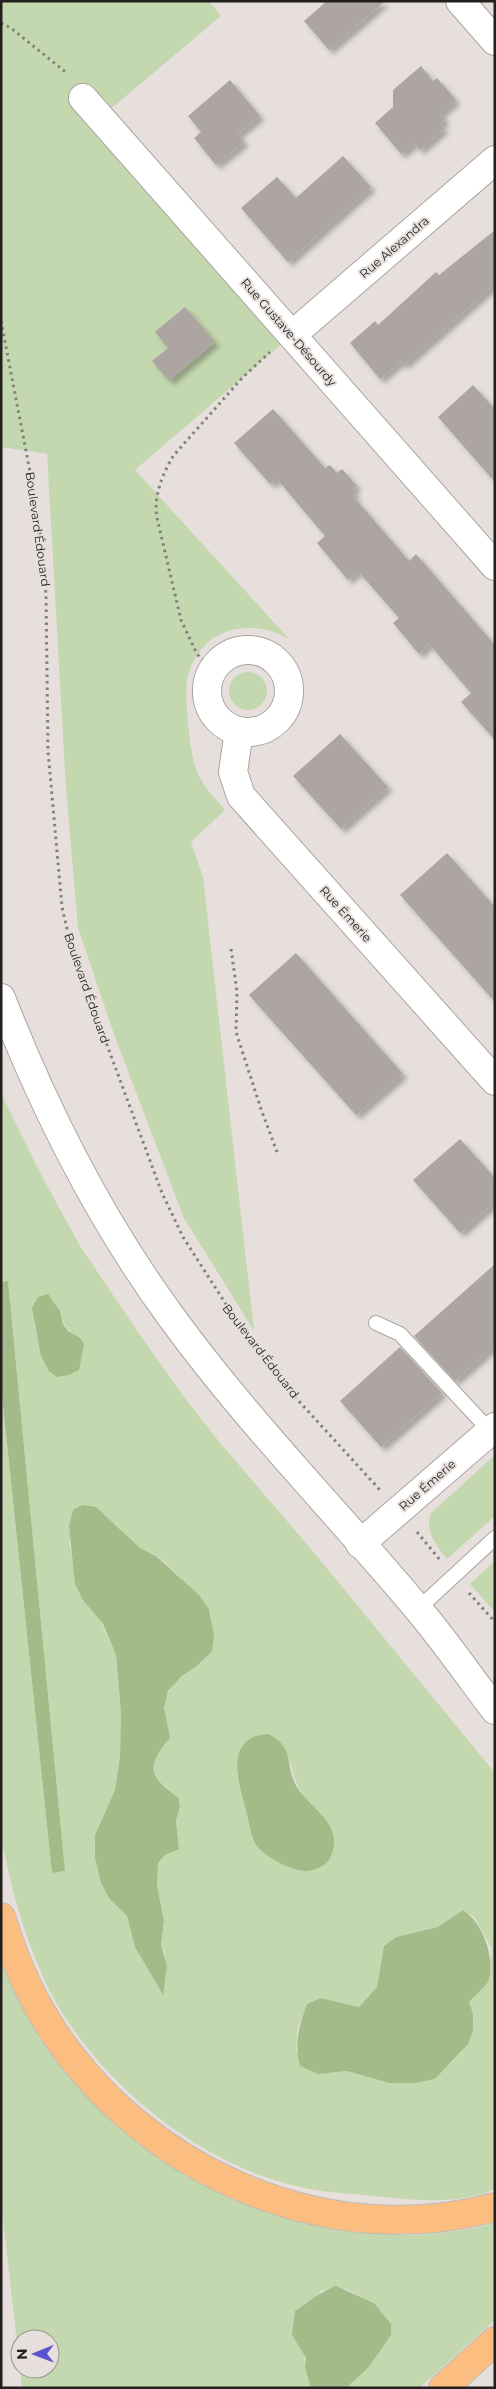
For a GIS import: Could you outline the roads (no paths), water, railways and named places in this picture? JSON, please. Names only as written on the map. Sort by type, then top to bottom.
[{"type":"highway","points":[[1,1917],[17,1961],[34,1997],[56,2036],[74,2060],[132,2121],[193,2164],[259,2195],[344,2216],[423,2219],[495,2208]]},
{"type":"highway","points":[[443,2388],[495,2341]]},
{"type":"street","points":[[460,1],[495,41]]},
{"type":"street","name":"Rue Gustave-Désourdy","points":[[83,98],[495,566]]},
{"type":"street","name":"Rue Alexandra","points":[[292,334],[495,160]]},
{"type":"street","points":[[254,650],[274,658],[286,675],[290,695],[286,709],[278,720],[260,731],[239,731],[220,722],[212,711],[207,690],[213,670],[227,656],[241,651],[254,650]]},
{"type":"street","name":"Rue Émerie","points":[[239,731],[233,772],[241,796],[495,1082]]},
{"type":"street","points":[[1,998],[34,1077],[73,1158],[98,1204],[170,1317],[238,1405],[418,1609],[495,1710]]},
{"type":"street","name":"Rue Émerie","points":[[360,1544],[492,1429]]},
{"type":"street","points":[[418,1609],[495,1680]]},
{"type":"lane","points":[[376,1323],[400,1334],[492,1429]]},
{"type":"lane","points":[[418,1609],[495,1538]]}]
